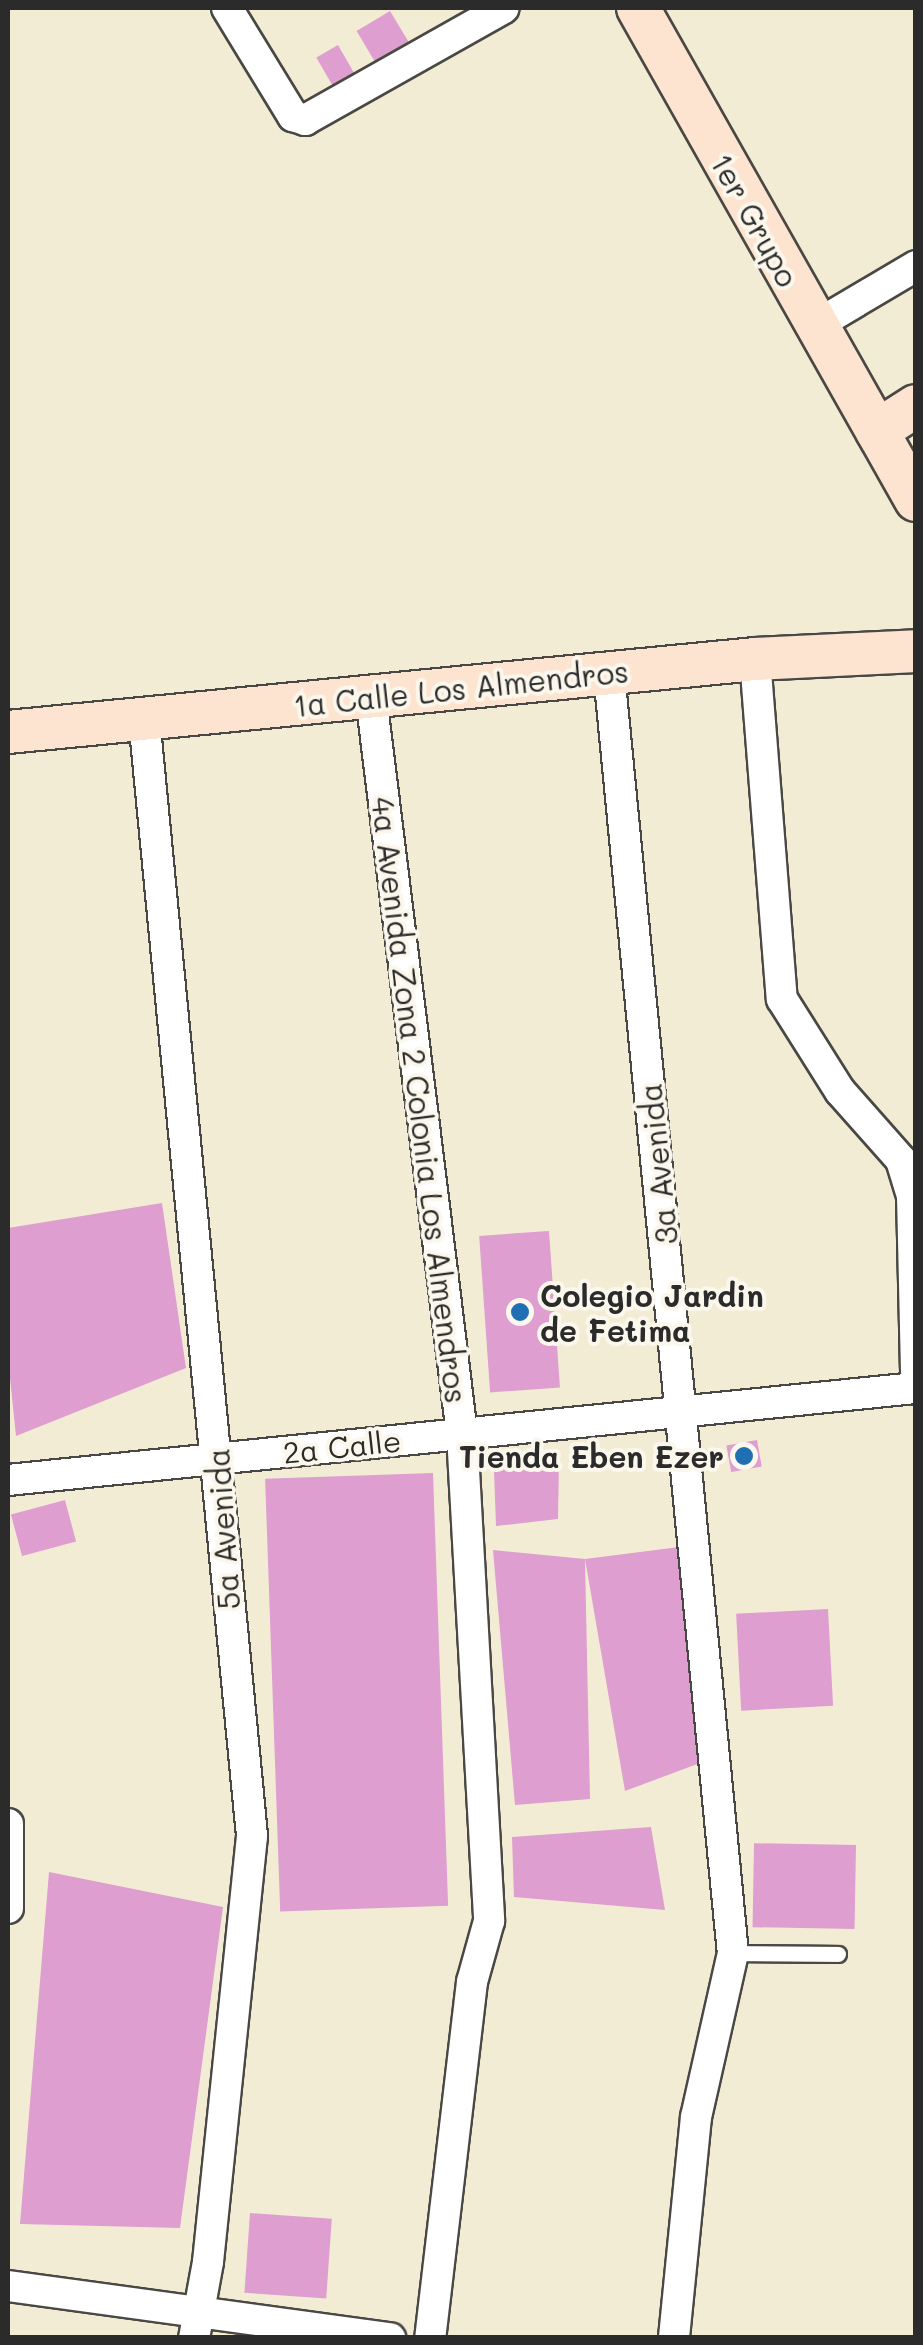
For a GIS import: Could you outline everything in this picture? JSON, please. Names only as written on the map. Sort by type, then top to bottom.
[{"type":"street","points":[[228,8],[293,116],[304,120],[504,8]]},
{"type":"street","name":"1er Grupo","points":[[638,8],[814,327],[916,500]]},
{"type":"street","points":[[814,327],[916,266]]},
{"type":"street","points":[[876,431],[916,406]]},
{"type":"street","name":"1a Calle Los Almendros","points":[[8,732],[755,659],[916,651]]},
{"type":"street","points":[[755,659],[782,999],[840,1091],[901,1160],[912,1194],[916,1372]]},
{"type":"street","name":"3a Avenida","points":[[609,673],[733,1953],[696,2117],[674,2338]]},
{"type":"street","name":"4a Avenida Zona 2 Colonia Los Almendros","points":[[371,697],[462,1434],[490,1921],[472,1982],[430,2338]]},
{"type":"street","name":"5a Avenida","points":[[144,718],[219,1458],[252,1882],[195,2325]]},
{"type":"street","name":"2a Calle","points":[[8,1480],[916,1388]]},
{"type":"street","points":[[8,1824],[8,1908]]},
{"type":"street","points":[[8,2286],[195,2325],[390,2338]]},
{"type":"lane","points":[[733,1953],[838,1954]]},
{"type":"building","points":[[390,11],[412,48],[379,68],[357,31]]},
{"type":"building","points":[[338,45],[358,80],[336,92],[316,58]]},
{"type":"building","points":[[162,1203],[186,1368],[16,1436],[8,1359],[8,1228]]},
{"type":"building","name":"Colegio Jardin de Fetima","points":[[549,1231],[560,1388],[490,1393],[479,1236]]},
{"type":"building","name":"Tienda Eben Ezer","points":[[757,1440],[762,1467],[731,1472],[726,1445]]},
{"type":"building","points":[[559,1457],[558,1519],[496,1526],[494,1471]]},
{"type":"building","points":[[433,1473],[448,1906],[280,1912],[265,1479]]},
{"type":"building","points":[[65,1500],[76,1542],[22,1556],[11,1514]]},
{"type":"building","points":[[687,1546],[700,1763],[625,1791],[585,1559]]},
{"type":"building","points":[[493,1550],[585,1559],[590,1799],[515,1805]]},
{"type":"building","points":[[828,1609],[833,1706],[741,1711],[736,1614]]},
{"type":"building","points":[[651,1827],[665,1910],[514,1897],[512,1837]]},
{"type":"building","points":[[754,1843],[856,1845],[855,1929],[753,1927]]},
{"type":"building","points":[[49,1872],[223,1907],[180,2228],[20,2224]]},
{"type":"building","points":[[250,2213],[332,2219],[326,2299],[244,2293]]},
{"type":"place","name":"Colegio Jardin de Fetima","points":[[520,1312]]},
{"type":"place","name":"Tienda Eben Ezer","points":[[744,1456]]}]
